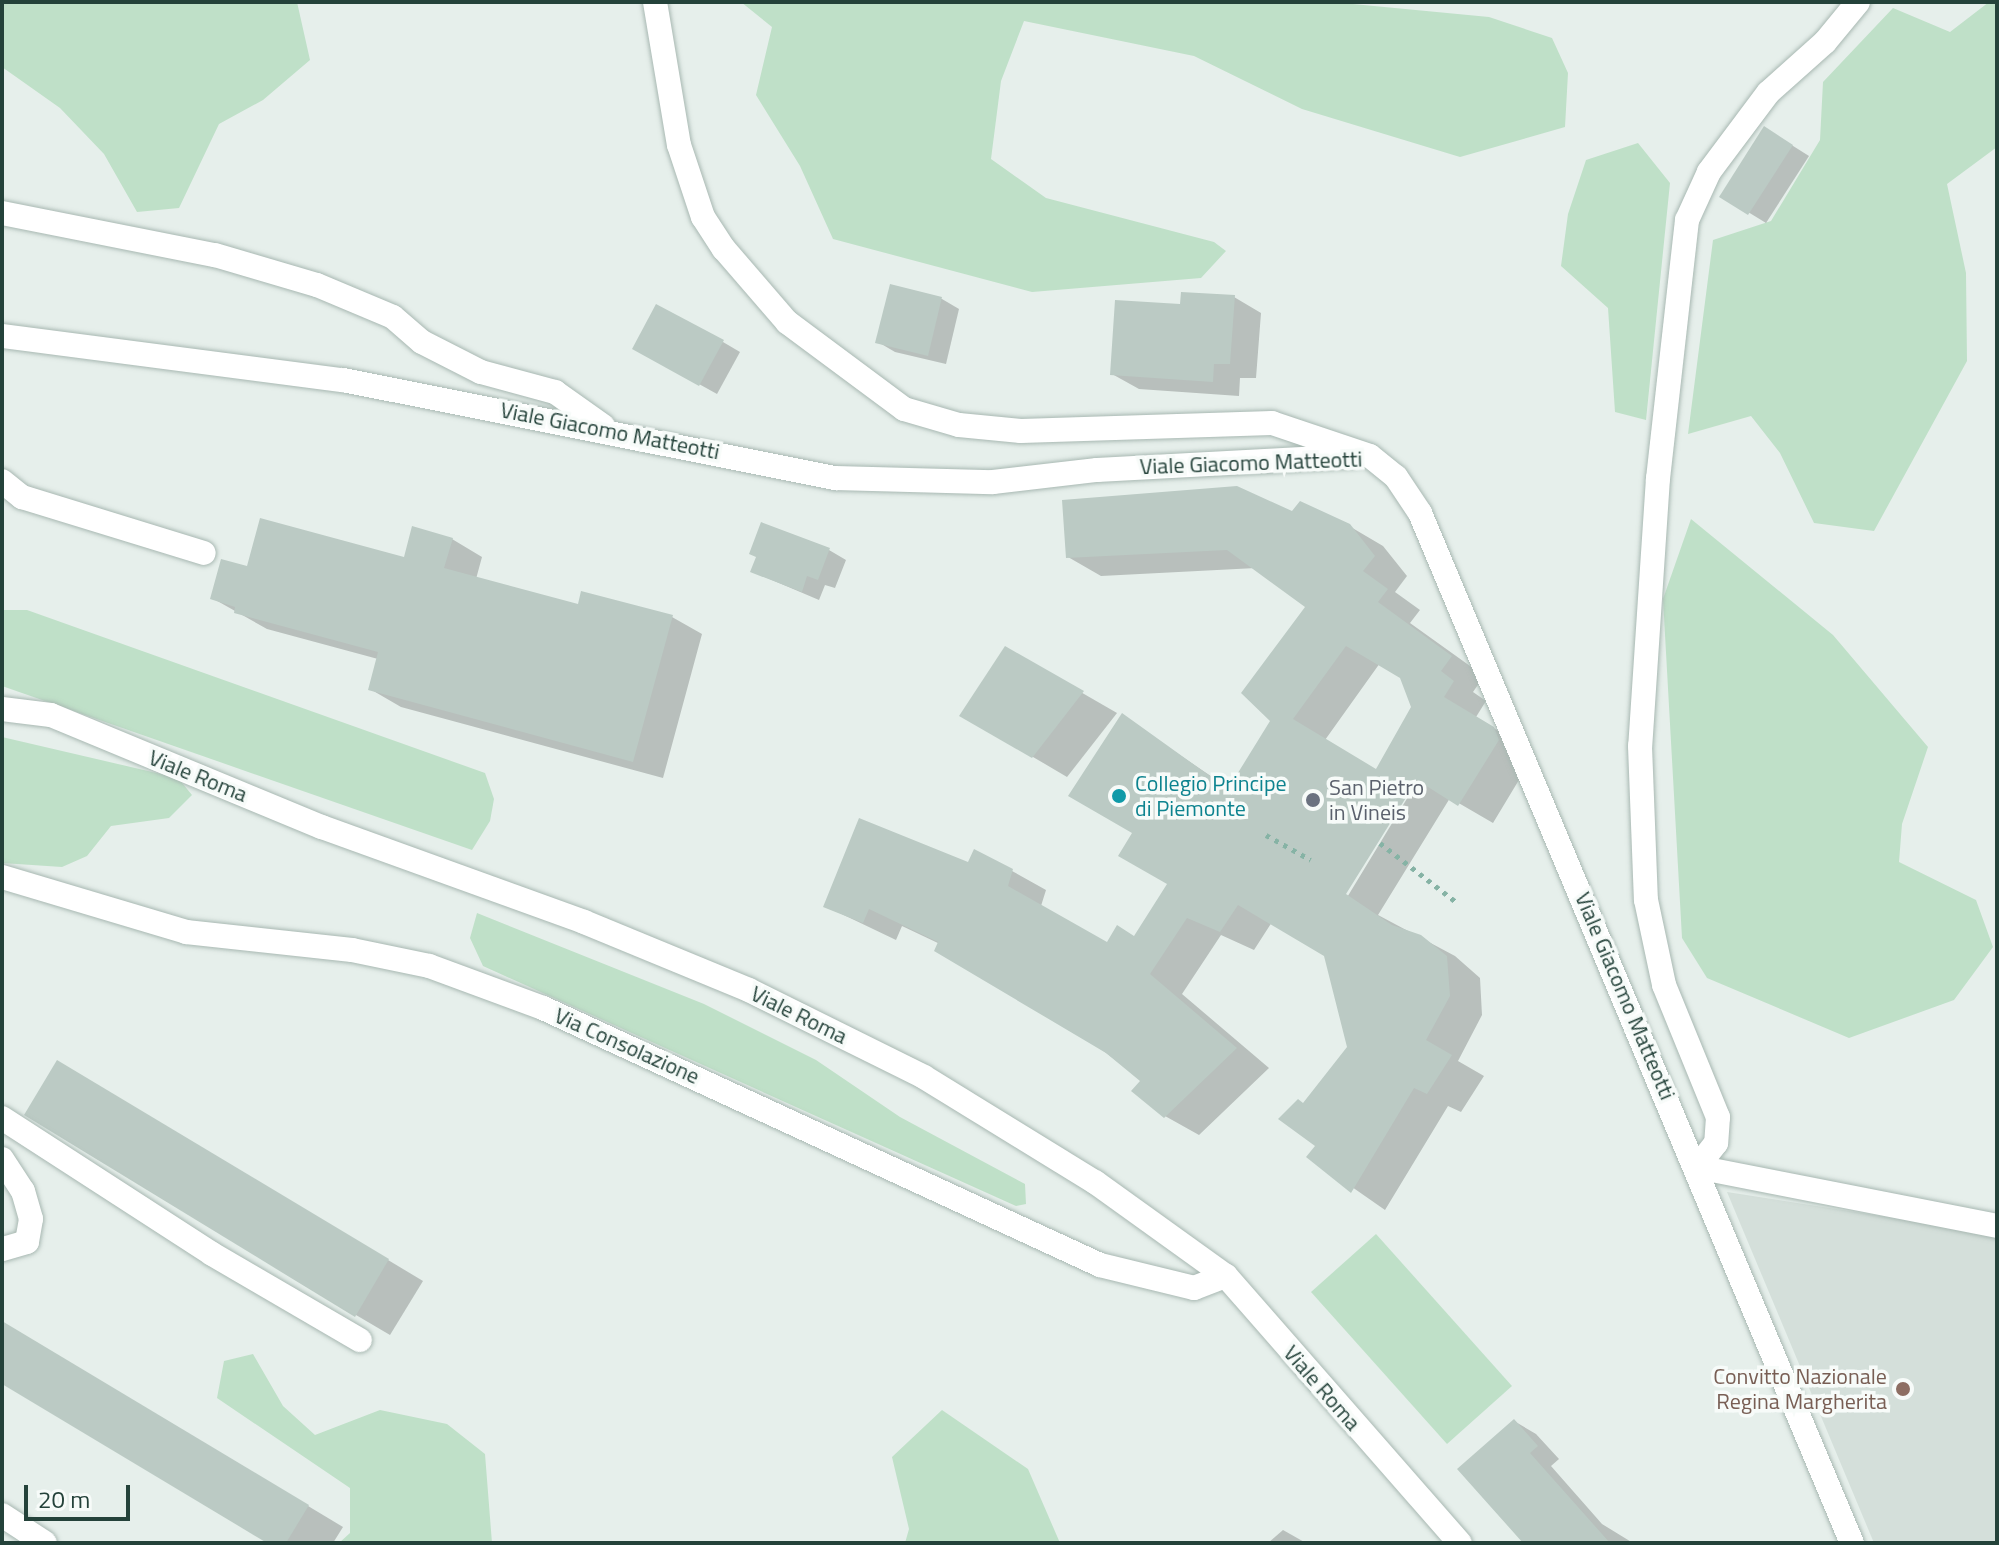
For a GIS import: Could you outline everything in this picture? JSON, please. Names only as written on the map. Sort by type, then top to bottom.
[{"type":"street","points":[[655,2],[679,145],[703,217],[724,249],[787,322],[904,409],[959,425],[1021,431],[1272,423],[1370,456]]},
{"type":"street","points":[[1858,2],[1825,42],[1768,93],[1709,172],[1687,220],[1658,478],[1640,746],[1651,945],[1718,1117],[1716,1143],[1697,1167],[1997,1226]]},
{"type":"street","points":[[2,213],[215,255],[317,285],[393,317],[422,342],[481,372],[555,392],[608,430]]},
{"type":"street","name":"Viale Giacomo Matteotti","points":[[2,336],[230,362],[608,430],[835,478],[908,484],[1370,456],[1396,477],[1420,513],[1697,1167],[1852,1543]]},
{"type":"street","points":[[2,481],[22,497],[204,553]]},
{"type":"street","name":"Viale Roma","points":[[2,709],[51,715],[322,827],[584,922],[749,990],[924,1077],[1095,1182],[1226,1276],[1460,1543]]},
{"type":"street","name":"Via Consolazione","points":[[2,877],[186,932],[352,950],[429,966],[543,1008],[1100,1265],[1182,1287],[1226,1276]]},
{"type":"street","points":[[2,1118],[212,1254],[360,1340]]},
{"type":"street","points":[[2,1159],[23,1191],[31,1219],[27,1242],[2,1249]]},
{"type":"street","points":[[2,1515],[45,1543]]},
{"type":"path","points":[[1266,835],[1311,860]]},
{"type":"path","points":[[1380,843],[1456,902]]},
{"type":"shaded area","name":"Convitto Nazionale Regina Margherita","points":[[1727,1192],[1997,1234],[1997,1543],[1874,1543]]},
{"type":"green space","points":[[2,2],[297,2],[310,60],[263,100],[219,124],[179,208],[137,212],[104,154],[60,108],[2,67]]},
{"type":"green space","points":[[741,2],[1332,2],[1489,17],[1552,38],[1568,73],[1565,127],[1460,157],[1302,109],[1194,56],[1024,21],[1001,81],[991,159],[1046,198],[1214,242],[1226,251],[1201,278],[1032,292],[833,239],[800,166],[756,95],[772,27]]},
{"type":"green space","points":[[1989,2],[1997,2],[1997,147],[1947,184],[1966,273],[1967,361],[1874,531],[1814,523],[1780,453],[1751,416],[1688,434],[1713,240],[1771,221],[1820,140],[1823,82],[1893,8],[1950,32]]},
{"type":"green space","points":[[1638,143],[1670,183],[1646,420],[1615,412],[1608,308],[1561,266],[1568,214],[1586,160]]},
{"type":"green space","points":[[1691,519],[1833,635],[1928,747],[1902,824],[1899,862],[1976,900],[1993,947],[1954,1000],[1849,1038],[1707,978],[1682,938],[1663,599]]},
{"type":"green space","points":[[2,610],[27,610],[485,773],[494,799],[490,821],[472,850],[2,686]]},
{"type":"green space","points":[[2,737],[178,778],[192,795],[169,818],[111,826],[87,856],[62,867],[2,863]]},
{"type":"green space","points":[[477,913],[704,1004],[816,1060],[900,1117],[1025,1184],[1026,1204],[1016,1206],[483,966],[470,938]]},
{"type":"green space","points":[[1376,1234],[1512,1386],[1447,1444],[1311,1292]]},
{"type":"green space","points":[[253,1354],[283,1406],[315,1435],[380,1410],[447,1424],[485,1454],[492,1543],[339,1543],[350,1533],[350,1488],[217,1398],[224,1361]]},
{"type":"green space","points":[[942,1410],[1028,1469],[1060,1543],[905,1543],[909,1529],[892,1457]]},
{"type":"building","points":[[1764,126],[1793,145],[1748,215],[1719,197]]},
{"type":"building","points":[[890,284],[942,297],[928,356],[875,343]]},
{"type":"building","points":[[1181,292],[1235,295],[1230,364],[1214,364],[1213,382],[1110,375],[1115,300],[1180,304]]},
{"type":"building","points":[[656,304],[724,340],[699,386],[632,349]]},
{"type":"building","points":[[1237,486],[1292,511],[1300,501],[1350,524],[1375,556],[1363,571],[1388,589],[1378,602],[1452,656],[1441,671],[1454,681],[1444,697],[1494,727],[1499,740],[1458,806],[1417,780],[1346,894],[1392,925],[1421,935],[1447,956],[1450,996],[1426,1040],[1452,1055],[1427,1094],[1414,1088],[1351,1193],[1306,1157],[1315,1146],[1278,1119],[1298,1099],[1303,1103],[1347,1047],[1324,956],[1238,905],[1220,932],[1187,918],[1150,974],[1237,1048],[1164,1118],[1131,1091],[1140,1081],[1106,1053],[934,951],[938,942],[869,909],[863,923],[823,907],[859,818],[968,862],[974,849],[1013,869],[1008,886],[1107,942],[1117,925],[1134,936],[1167,884],[1118,856],[1132,833],[1068,796],[1122,713],[1228,789],[1270,721],[1241,693],[1305,607],[1227,550],[1066,558],[1062,500]],"holes":[[[1346,646],[1400,678],[1411,707],[1376,769],[1293,719]]]},
{"type":"building","points":[[260,518],[404,557],[412,526],[453,538],[444,568],[578,604],[581,591],[673,615],[633,762],[368,690],[378,652],[234,613],[235,607],[210,599],[221,559],[247,566]]},
{"type":"building","points":[[761,522],[830,548],[818,580],[807,576],[802,592],[750,572],[756,557],[749,554]]},
{"type":"building","points":[[1005,646],[1084,691],[1032,758],[959,716]]},
{"type":"building","points":[[57,1060],[389,1259],[355,1317],[24,1115]]},
{"type":"building","points":[[2,1321],[309,1505],[286,1543],[267,1543],[2,1384]]},
{"type":"building","points":[[1514,1419],[1538,1446],[1530,1453],[1610,1543],[1523,1543],[1457,1469]]},
{"type":"place","name":"Collegio Principe di Piemonte","points":[[1119,796]]},
{"type":"place","name":"San Pietro in Vineis","points":[[1313,800]]},
{"type":"place","name":"Convitto Nazionale Regina Margherita","points":[[1903,1389]]}]
